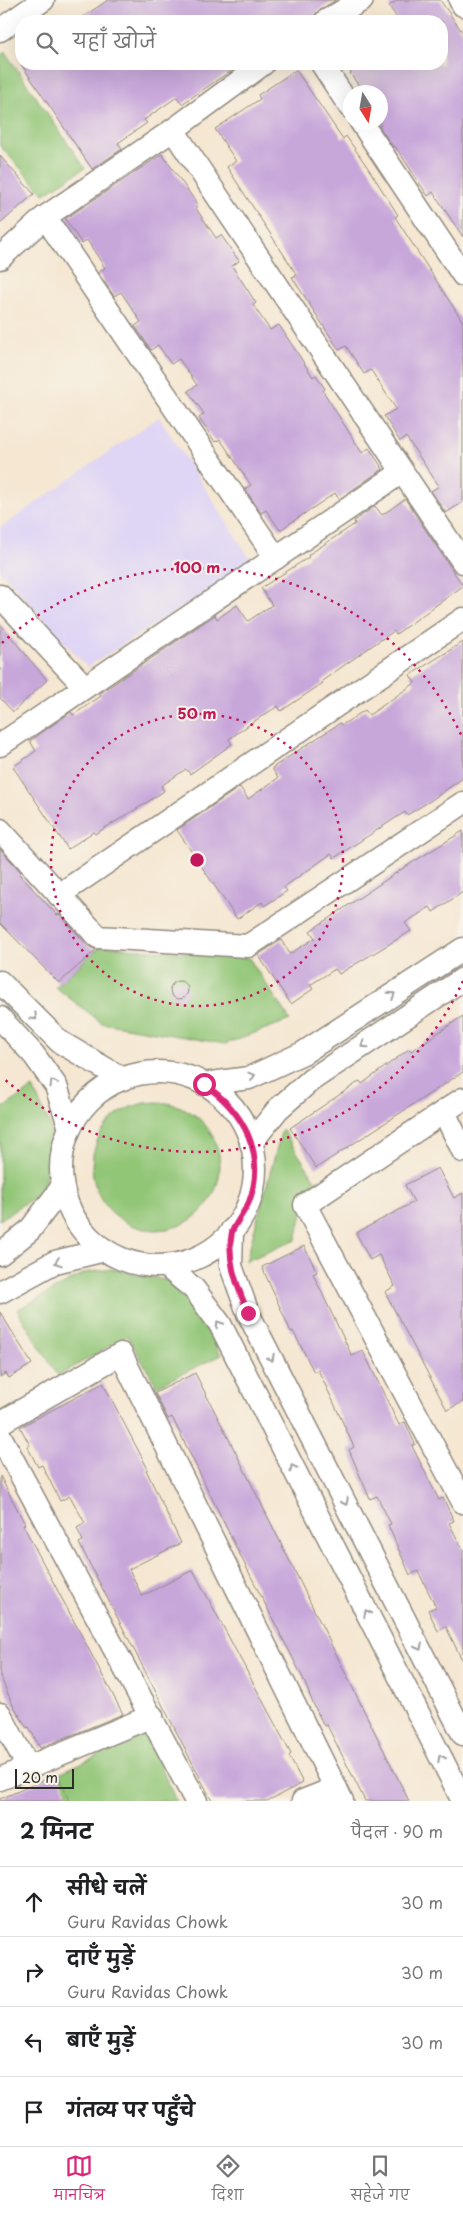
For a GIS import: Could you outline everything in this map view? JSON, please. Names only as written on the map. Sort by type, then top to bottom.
[{"type":"street","points":[[22,15],[43,0]]},
{"type":"street","points":[[336,15],[362,0]]},
{"type":"street","points":[[460,0],[463,5]]},
{"type":"street","points":[[0,30],[15,20]]},
{"type":"street","points":[[0,258],[45,217],[173,130],[255,70]]},
{"type":"street","points":[[326,70],[343,96]]},
{"type":"street","points":[[173,130],[463,562]]},
{"type":"street","points":[[366,130],[463,275]]},
{"type":"street","points":[[45,217],[276,558]]},
{"type":"street","points":[[0,745],[402,472]]},
{"type":"street","points":[[0,596],[85,687]]},
{"type":"street","points":[[59,895],[463,620]]},
{"type":"street","points":[[0,830],[98,937],[248,946],[463,803]]},
{"type":"street","points":[[204,1084],[249,1078],[303,1053],[463,949]]},
{"type":"street","points":[[251,1144],[278,1109],[311,1080],[463,980]]},
{"type":"street","points":[[0,982],[60,1042],[123,1079]]},
{"type":"street","points":[[0,1018],[34,1055],[56,1086],[70,1128]]},
{"type":"street","points":[[146,1073],[163,1073],[178,1074],[204,1084],[223,1097],[237,1113],[251,1144],[255,1172],[253,1186],[244,1214],[220,1243],[199,1256],[166,1266],[137,1264],[105,1250],[76,1222],[62,1188],[62,1154],[70,1128],[76,1117],[95,1096],[123,1079],[146,1073]]},
{"type":"street","points":[[463,1099],[305,1205],[463,1502]]},
{"type":"street","points":[[444,1112],[463,1151]]},
{"type":"street","points":[[0,1254],[30,1230],[62,1188]]},
{"type":"street","points":[[232,1230],[231,1266],[248,1313],[463,1734]]},
{"type":"street","points":[[0,1292],[55,1262],[105,1250]]},
{"type":"street","points":[[166,1266],[194,1289],[220,1324],[463,1801]]},
{"type":"street","points":[[0,1423],[121,1354],[339,1795],[303,1801]]},
{"type":"street","points":[[0,1436],[196,1801]]},
{"type":"street","points":[[0,1714],[28,1767]]},
{"type":"street","points":[[0,1778],[152,1716]]},
{"type":"shaded area","points":[[159,417],[253,563],[87,667],[0,571],[0,528]]},
{"type":"green space","points":[[5,52],[15,66],[15,70],[17,70],[85,168],[44,194],[0,146],[0,56]]},
{"type":"green space","points":[[101,946],[249,958],[290,1020],[225,1044],[102,1023],[55,987]]},
{"type":"green space","points":[[33,1088],[52,1130],[49,1168],[40,1193],[0,1220],[0,1110]]},
{"type":"green space","points":[[156,1102],[180,1107],[192,1113],[201,1121],[209,1130],[215,1142],[220,1166],[215,1190],[209,1202],[201,1211],[192,1219],[180,1225],[156,1230],[132,1225],[120,1219],[111,1211],[103,1202],[97,1190],[92,1166],[97,1142],[103,1130],[111,1121],[120,1113],[132,1107]]},
{"type":"green space","points":[[282,1129],[319,1186],[305,1200],[296,1240],[246,1261]]},
{"type":"green space","points":[[111,1269],[169,1281],[186,1297],[221,1355],[157,1386],[127,1336],[58,1376],[17,1310],[84,1273]]},
{"type":"green space","points":[[146,1734],[176,1801],[72,1801],[59,1773]]},
{"type":"building","points":[[108,0],[336,0],[319,10],[315,15],[86,15]]},
{"type":"building","points":[[398,0],[440,0],[463,33],[463,237],[433,192],[428,196],[395,146],[393,147],[381,130],[388,130],[388,85],[358,85],[350,73],[354,70],[448,70],[448,15],[395,15],[389,6]]},
{"type":"building","points":[[25,70],[232,70],[182,104],[177,97],[144,120],[147,123],[118,143],[122,149],[92,169]]},
{"type":"building","points":[[296,70],[343,139],[346,136],[370,171],[398,215],[395,217],[463,322],[463,502],[446,513],[431,491],[439,486],[406,437],[400,441],[384,416],[396,409],[371,370],[364,374],[346,346],[339,350],[292,277],[297,275],[227,167],[236,161],[215,129],[260,99],[258,95]]},
{"type":"building","points":[[162,154],[198,205],[195,207],[216,238],[221,235],[239,261],[232,266],[256,303],[253,305],[270,330],[279,325],[313,377],[316,375],[325,389],[323,391],[362,453],[369,448],[383,469],[339,499],[335,493],[280,530],[266,510],[261,513],[245,489],[251,485],[220,439],[215,442],[199,418],[204,414],[188,391],[197,385],[179,359],[171,364],[158,345],[151,350],[135,326],[141,322],[121,292],[114,296],[98,273],[105,268],[87,240],[82,244],[65,219]]},
{"type":"building","points":[[0,156],[34,194],[0,224]]},
{"type":"building","points":[[405,499],[463,586],[396,634],[394,631],[370,647],[322,681],[323,683],[281,711],[278,706],[253,722],[229,739],[232,744],[190,774],[186,769],[161,786],[164,791],[95,834],[93,832],[68,849],[13,767],[36,751],[30,741],[71,712],[73,715],[101,696],[99,694],[215,615],[217,619],[237,605],[248,621],[272,605],[261,588],[355,524],[354,521],[375,506],[382,515]]},
{"type":"building","points":[[0,624],[47,680],[13,712],[0,698]]},
{"type":"building","points":[[463,642],[463,778],[430,801],[407,815],[405,812],[334,858],[331,854],[284,887],[287,891],[264,906],[262,902],[237,919],[177,830],[240,787],[248,799],[278,778],[272,768],[340,723],[342,725],[365,710],[369,715],[415,683],[410,675]]},
{"type":"building","points":[[463,831],[463,892],[433,912],[430,907],[405,923],[411,931],[339,974],[335,969],[310,985],[313,989],[291,1004],[258,955],[281,940],[290,954],[315,938],[310,931],[402,869]]},
{"type":"building","points":[[0,849],[21,872],[19,874],[57,915],[59,914],[88,946],[96,950],[59,983],[0,923]]},
{"type":"building","points":[[179,981],[185,984],[188,990],[185,996],[179,999],[173,996],[170,990],[173,984]]},
{"type":"building","points":[[463,1016],[463,1072],[316,1168],[290,1128],[360,1081],[362,1084],[409,1049],[411,1051]]},
{"type":"building","points":[[438,1168],[454,1198],[463,1193],[463,1402],[447,1410],[385,1292],[395,1286],[379,1255],[370,1260],[356,1233],[414,1202],[405,1185]]},
{"type":"building","points":[[304,1246],[317,1272],[313,1274],[352,1356],[363,1351],[399,1425],[405,1422],[415,1444],[412,1446],[439,1500],[443,1498],[454,1521],[449,1523],[463,1550],[463,1662],[446,1627],[438,1631],[428,1610],[436,1607],[418,1571],[410,1575],[388,1525],[391,1524],[377,1496],[370,1499],[349,1450],[354,1447],[333,1401],[318,1370],[314,1372],[293,1331],[291,1332],[262,1267]]},
{"type":"building","points":[[0,1312],[32,1364],[9,1378],[6,1373],[0,1377]]},
{"type":"building","points":[[195,1373],[409,1801],[365,1801],[327,1725],[324,1726],[303,1678],[172,1417],[168,1419],[155,1393]]},
{"type":"building","points":[[103,1383],[148,1469],[146,1470],[181,1543],[129,1569],[142,1596],[193,1570],[291,1754],[289,1756],[303,1783],[267,1801],[212,1801],[79,1543],[83,1541],[77,1528],[85,1523],[70,1496],[60,1501],[42,1465],[38,1467],[27,1446],[30,1445],[20,1427]]},
{"type":"building","points":[[0,1476],[25,1524],[23,1525],[123,1714],[40,1748],[29,1727],[27,1728],[12,1703],[0,1676]]},
{"type":"building","points":[[58,1774],[69,1801],[0,1801],[0,1799]]},
{"type":"route","points":[[204,1084],[223,1097],[237,1113],[247,1130],[251,1144],[255,1172],[253,1186],[244,1214],[232,1230],[231,1266],[248,1313]]}]
